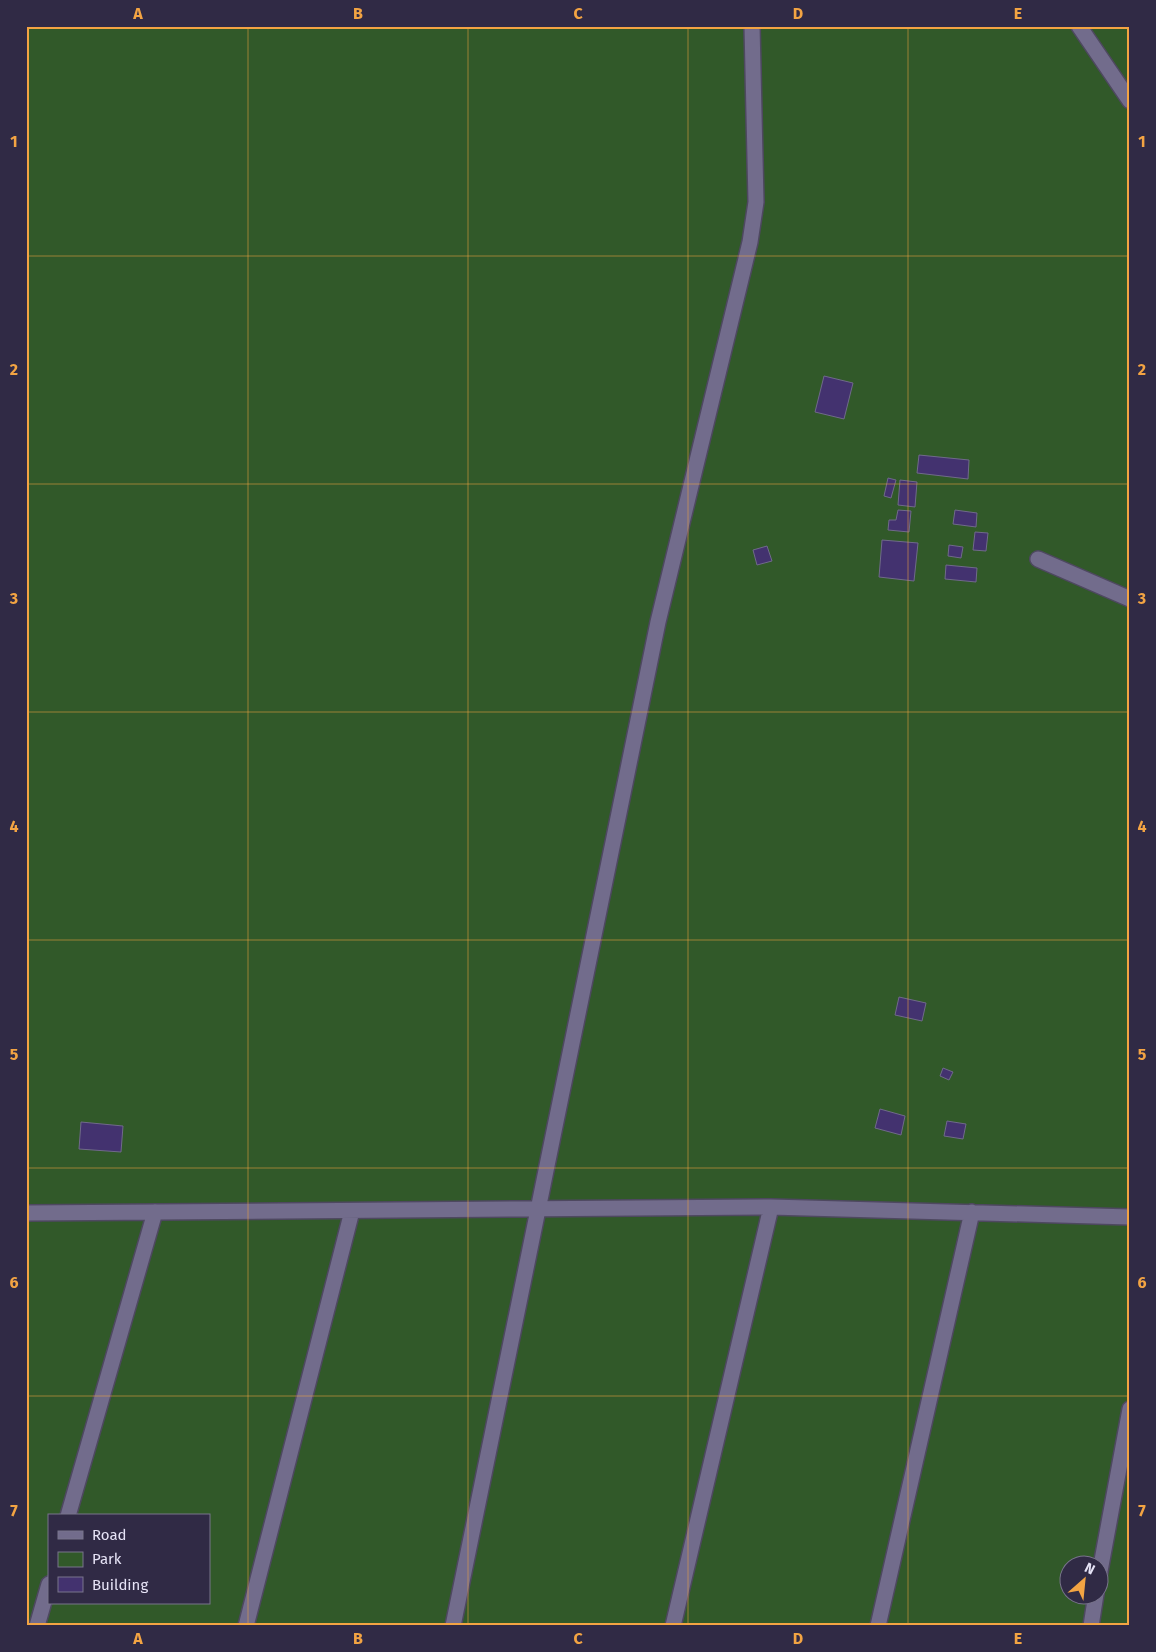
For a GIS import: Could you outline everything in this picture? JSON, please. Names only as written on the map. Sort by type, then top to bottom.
[{"type":"street","points":[[453,1626],[536,1211],[658,622],[750,242],[756,202],[752,26]]},
{"type":"street","points":[[1078,26],[1130,101]]},
{"type":"street","points":[[1038,559],[1130,599]]},
{"type":"street","points":[[673,1626],[772,1207]]},
{"type":"street","points":[[26,1213],[352,1210],[536,1211],[772,1207],[1130,1217]]},
{"type":"street","points":[[246,1626],[352,1210]]},
{"type":"street","points":[[69,1514],[155,1212]]},
{"type":"street","points":[[878,1626],[972,1212]]},
{"type":"street","points":[[1103,1554],[1130,1409]]},
{"type":"street","points":[[37,1626],[48,1588]]},
{"type":"street","points":[[1091,1626],[1094,1604]]},
{"type":"green space","points":[[26,26],[1130,26],[1130,1626],[26,1626]]},
{"type":"building","points":[[824,376],[853,383],[844,419],[815,412]]},
{"type":"building","points":[[919,455],[969,460],[968,479],[917,473]]},
{"type":"building","points":[[888,478],[896,480],[891,498],[884,496]]},
{"type":"building","points":[[900,480],[917,482],[915,507],[898,505]]},
{"type":"building","points":[[898,510],[911,511],[909,532],[888,530],[889,520],[896,520]]},
{"type":"building","points":[[955,510],[977,513],[976,527],[953,524]]},
{"type":"building","points":[[975,532],[988,533],[986,551],[973,550]]},
{"type":"building","points":[[882,540],[918,543],[914,581],[879,577]]},
{"type":"building","points":[[949,545],[963,547],[961,558],[948,556]]},
{"type":"building","points":[[767,546],[772,561],[757,565],[753,550]]},
{"type":"building","points":[[946,565],[977,568],[976,582],[945,579]]},
{"type":"building","points":[[899,997],[926,1003],[922,1021],[895,1015]]},
{"type":"building","points":[[943,1068],[953,1072],[949,1080],[940,1076]]},
{"type":"building","points":[[880,1109],[905,1116],[901,1135],[875,1128]]},
{"type":"building","points":[[947,1121],[966,1124],[963,1139],[944,1136]]},
{"type":"building","points":[[81,1122],[123,1126],[121,1152],[79,1149]]}]
